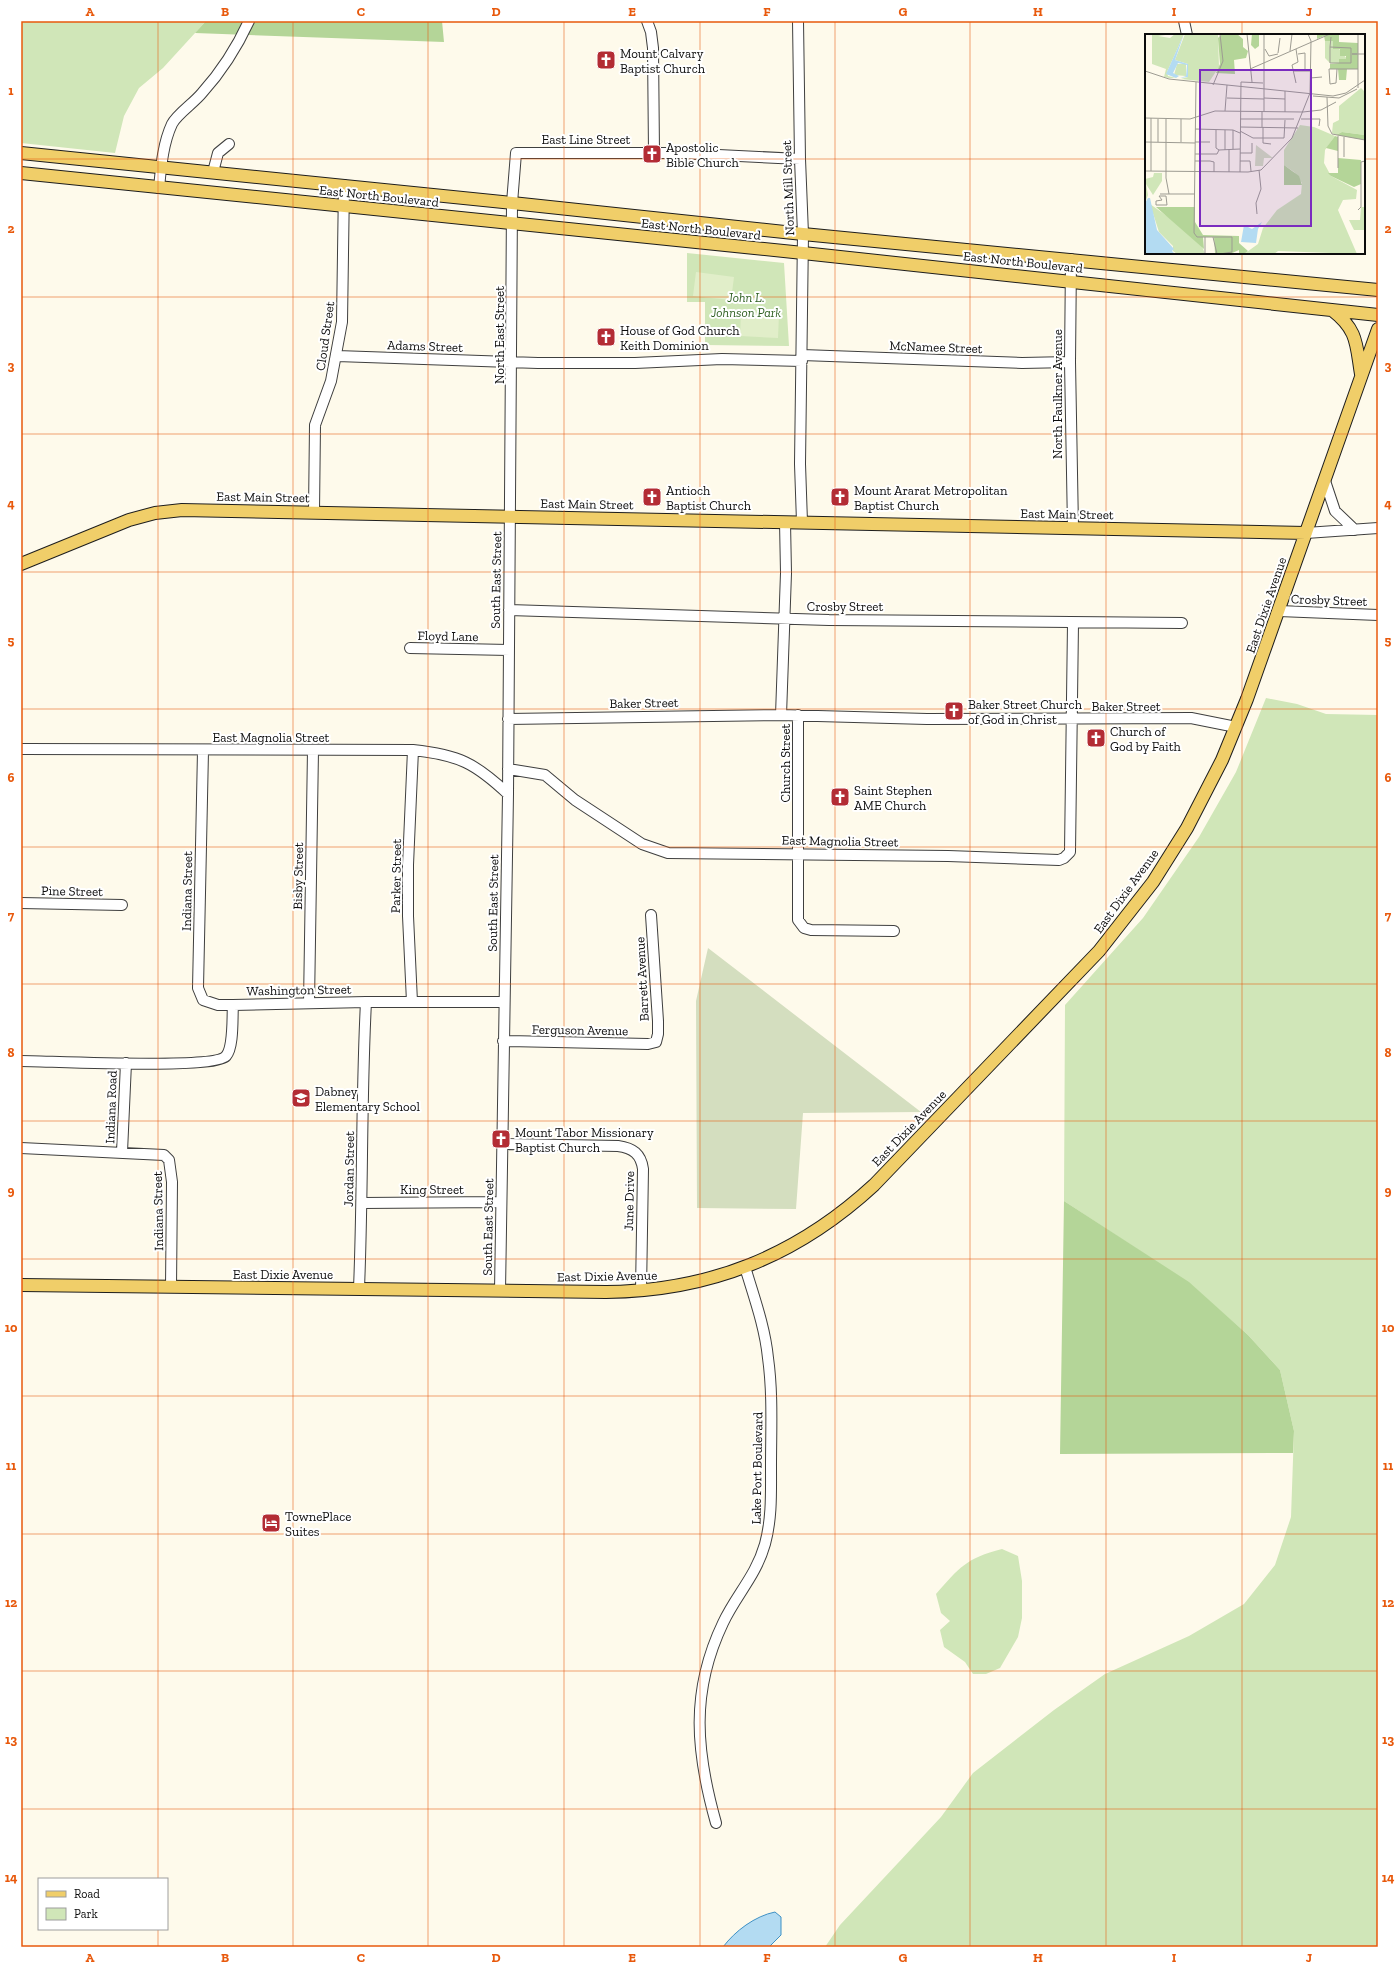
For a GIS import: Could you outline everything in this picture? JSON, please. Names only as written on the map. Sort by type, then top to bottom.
[{"type":"main road","name":"East North Boulevard","points":[[21,153],[344,185],[803,234],[1378,290]]},
{"type":"main road","name":"East North Boulevard","points":[[21,174],[803,253],[1378,315]]},
{"type":"main road","points":[[1331,309],[1345,320],[1352,331],[1362,376]]},
{"type":"main road","name":"East Dixie Avenue","points":[[21,1285],[359,1288],[500,1291],[641,1291],[693,1283],[746,1267],[766,1259],[804,1239],[855,1202],[890,1169],[1089,961],[1124,920],[1166,861],[1205,795],[1236,727],[1279,611],[1378,329]]},
{"type":"main road","name":"East Main Street","points":[[21,564],[129,520],[155,513],[182,510],[1306,533]]},
{"type":"street","points":[[160,188],[168,135],[173,123],[196,101],[216,76],[236,45],[249,21]]},
{"type":"street","points":[[647,21],[651,32],[653,48],[654,153]]},
{"type":"street","name":"North Mill Street","points":[[798,21],[800,159],[803,234],[800,464],[802,522]]},
{"type":"street","points":[[1184,21],[1187,34]]},
{"type":"street","points":[[213,172],[218,153],[229,144]]},
{"type":"street","name":"East Line Street","points":[[516,153],[654,153],[800,159]]},
{"type":"street","name":"North East Street","points":[[510,516],[512,203],[516,153]]},
{"type":"street","name":"Cloud Street","points":[[314,512],[315,425],[331,381],[337,356],[342,322],[344,294],[344,185]]},
{"type":"street","name":"North Faulkner Avenue","points":[[1071,259],[1070,362],[1073,528]]},
{"type":"street","name":"Adams Street","points":[[337,356],[512,362]]},
{"type":"street","name":"McNamee Street","points":[[512,362],[635,363],[722,359],[802,358],[1070,362]]},
{"type":"street","points":[[1325,480],[1335,511],[1355,530]]},
{"type":"street","name":"South East Street","points":[[500,1291],[508,794],[510,516]]},
{"type":"street","name":"Church Street","points":[[785,522],[785,618],[781,715],[798,715],[798,920],[804,928],[824,931],[894,931]]},
{"type":"street","name":"East Main Street","points":[[1306,533],[1378,528]]},
{"type":"street","name":"Crosby Street","points":[[509,610],[785,618],[1073,623],[1182,623]]},
{"type":"street","name":"Crosby Street","points":[[1279,611],[1378,615]]},
{"type":"street","points":[[1072,719],[1073,623]]},
{"type":"street","name":"Floyd Lane","points":[[410,648],[508,650]]},
{"type":"street","name":"Baker Street","points":[[508,718],[781,715]]},
{"type":"street","name":"Baker Street","points":[[798,715],[927,718],[1191,718],[1236,727]]},
{"type":"street","name":"East Magnolia Street","points":[[508,769],[544,775],[575,800],[618,829],[642,844],[668,853],[798,854],[1059,860],[1070,852],[1072,719]]},
{"type":"street","name":"East Magnolia Street","points":[[21,749],[203,751],[413,750],[443,754],[464,760],[489,776],[508,794]]},
{"type":"street","name":"Bisby Street","points":[[309,1003],[313,750]]},
{"type":"street","name":"Parker Street","points":[[412,1002],[408,916],[408,872],[413,750]]},
{"type":"street","name":"Indiana Street","points":[[203,751],[198,988],[203,1000],[206,1002],[233,1005]]},
{"type":"street","name":"Pine Street","points":[[21,903],[122,905]]},
{"type":"street","name":"Barrett Avenue","points":[[652,915],[658,1021],[656,1042]]},
{"type":"street","name":"Washington Street","points":[[21,1061],[126,1063],[191,1062],[223,1058],[230,1050],[233,1005],[366,1002],[504,1002]]},
{"type":"street","name":"Jordan Street","points":[[359,1288],[362,1203],[363,1055],[366,1002]]},
{"type":"street","name":"Ferguson Avenue","points":[[503,1041],[648,1044],[656,1042]]},
{"type":"street","name":"Indiana Road","points":[[122,1152],[126,1063]]},
{"type":"street","name":"June Drive","points":[[503,1144],[618,1146],[627,1147],[639,1156],[643,1169],[641,1291]]},
{"type":"street","name":"Indiana Street","points":[[21,1148],[164,1155],[169,1160],[172,1182],[171,1287]]},
{"type":"street","name":"King Street","points":[[362,1203],[502,1202]]},
{"type":"street","name":"Lake Port Boulevard","points":[[716,1823],[706,1784],[700,1748],[699,1731],[702,1682],[712,1648],[723,1623],[749,1582],[760,1561],[770,1524],[772,1502],[771,1390],[768,1357],[764,1332],[746,1267]]},
{"type":"green space","points":[[21,21],[206,21],[163,68],[139,88],[124,116],[115,153],[21,143]]},
{"type":"green space","points":[[206,21],[442,21],[444,42],[195,33]]},
{"type":"green space","name":"John L. Johnson Park","points":[[687,253],[784,263],[789,346],[705,345],[705,302],[687,302]]},
{"type":"green space","points":[[696,272],[734,277],[731,300],[693,296]]},
{"type":"green space","points":[[741,312],[779,314],[778,338],[740,336]]},
{"type":"green space","points":[[1266,698],[1297,704],[1326,714],[1378,715],[1378,1947],[825,1947],[840,1925],[941,1817],[973,1773],[1054,1710],[1105,1674],[1189,1636],[1244,1604],[1275,1565],[1291,1517],[1294,1431],[1280,1370],[1248,1335],[1189,1283],[1064,1201],[1065,1005],[1143,918],[1199,837],[1236,772]]},
{"type":"green space","points":[[708,948],[921,1112],[803,1113],[796,1209],[697,1208],[696,1001]]},
{"type":"green space","points":[[1064,1201],[1189,1282],[1248,1335],[1280,1370],[1294,1431],[1293,1453],[1060,1454]]},
{"type":"green space","points":[[1002,1549],[1018,1556],[1022,1581],[1022,1618],[1018,1637],[1000,1668],[986,1674],[973,1674],[965,1662],[944,1647],[940,1630],[950,1621],[941,1613],[936,1594],[957,1571],[971,1560]]},
{"type":"water","points":[[775,1912],[781,1917],[781,1935],[769,1947],[723,1947],[733,1935],[746,1925],[760,1917]]},
{"type":"place","name":"Mount Calvary Baptist Church","points":[[606,60]]},
{"type":"place","name":"Apostolic Bible Church","points":[[652,154]]},
{"type":"place","name":"House of God Church Keith Dominion","points":[[606,337]]},
{"type":"place","name":"Antioch Baptist Church","points":[[652,497]]},
{"type":"place","name":"Mount Ararat Metropolitan Baptist Church","points":[[840,497]]},
{"type":"place","name":"Baker Street Church of God in Christ","points":[[954,711]]},
{"type":"place","name":"Church of God by Faith","points":[[1096,738]]},
{"type":"place","name":"Saint Stephen AME Church","points":[[840,797]]},
{"type":"place","name":"Dabney Elementary School","points":[[301,1098]]},
{"type":"place","name":"Mount Tabor Missionary Baptist Church","points":[[501,1139]]},
{"type":"place","name":"TownePlace Suites","points":[[271,1523]]}]
